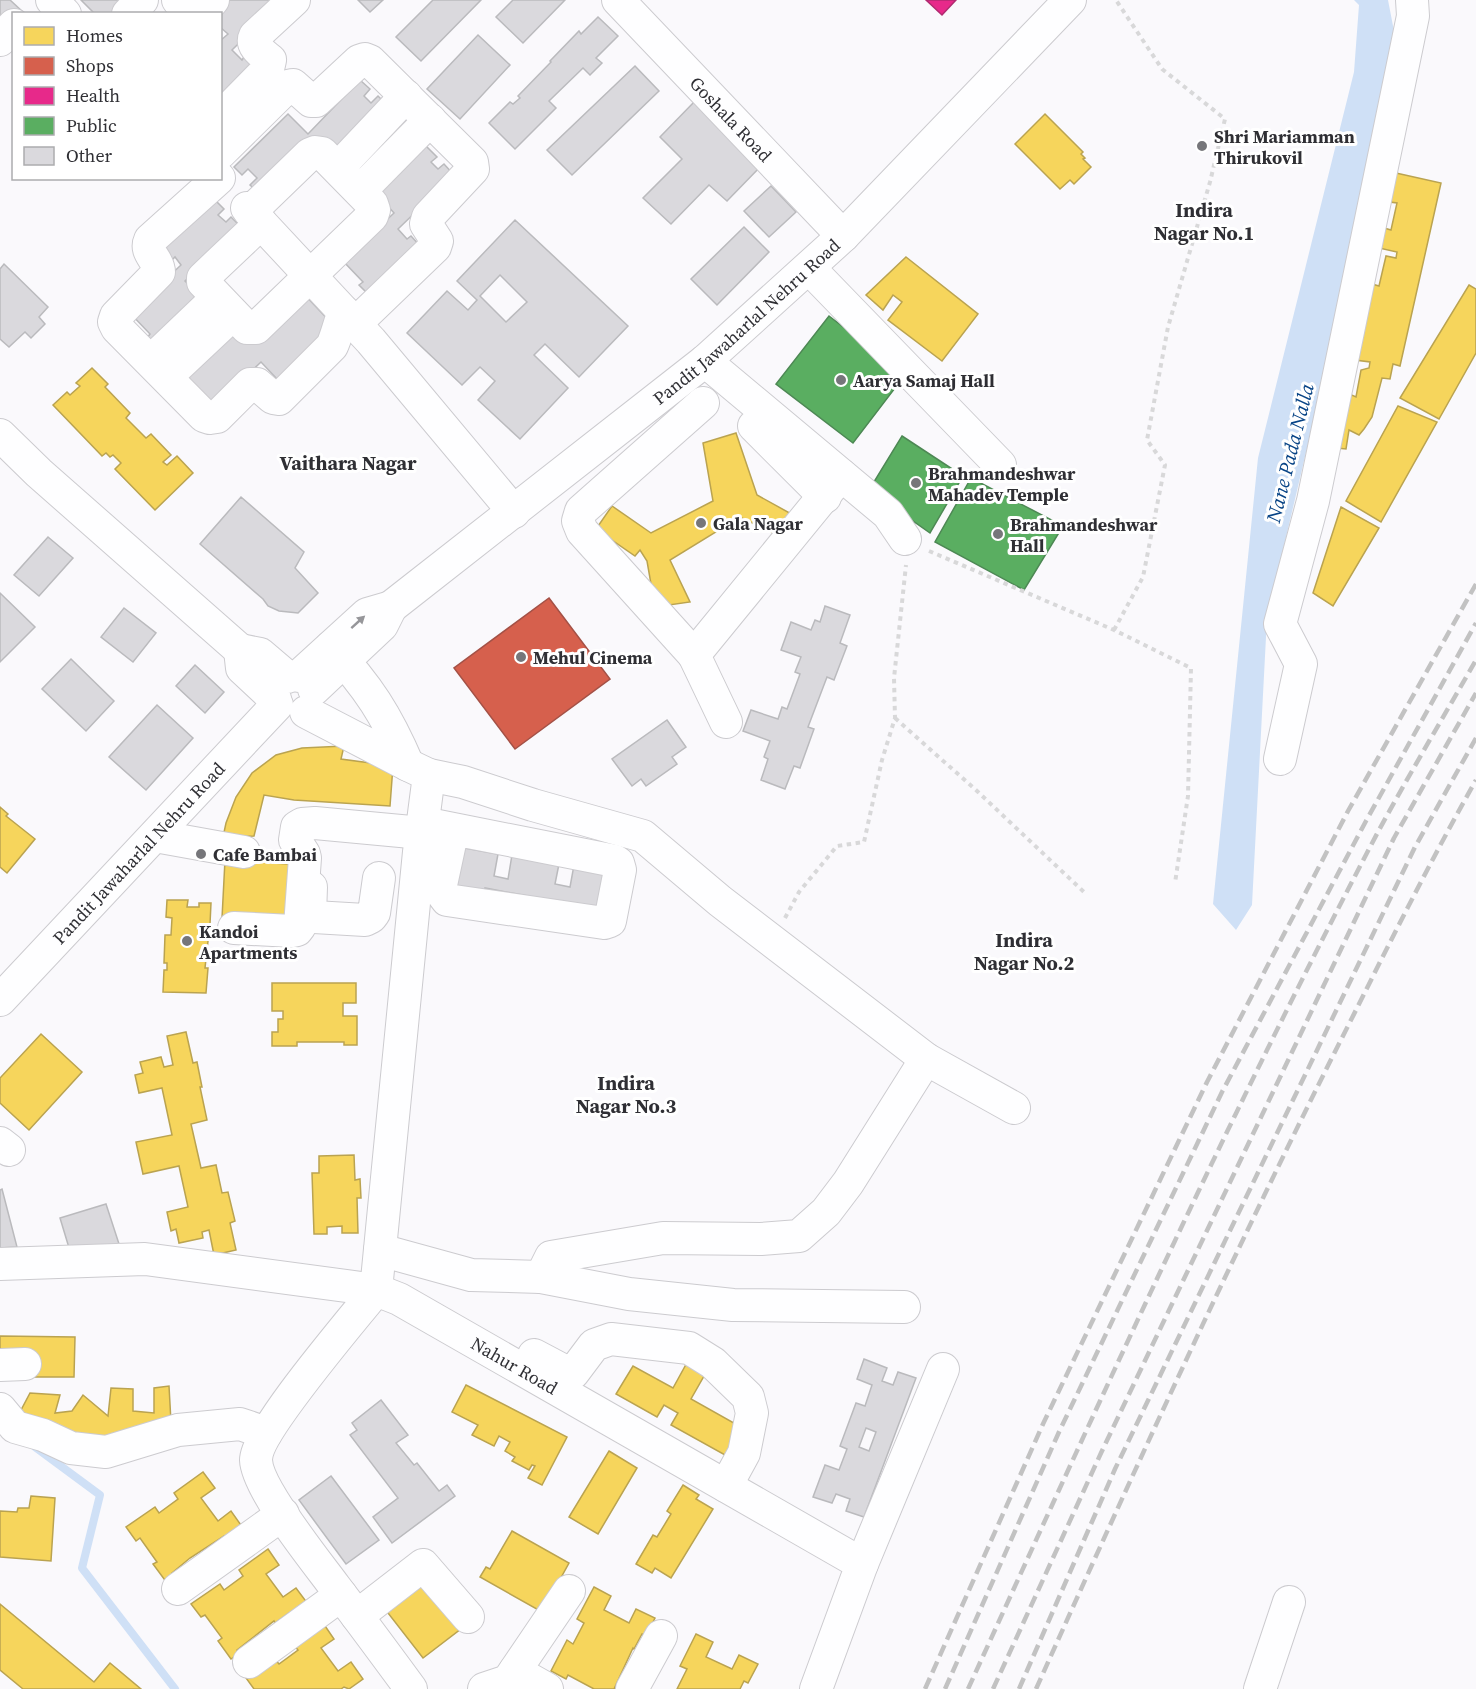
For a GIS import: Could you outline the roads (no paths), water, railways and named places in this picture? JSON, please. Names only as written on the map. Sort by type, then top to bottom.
[{"type":"street","points":[[27,12],[38,0]]},
{"type":"street","points":[[52,0],[63,12]]},
{"type":"street","points":[[130,12],[142,0]]},
{"type":"street","points":[[187,6],[213,0]]},
{"type":"street","points":[[222,116],[268,69],[270,60],[254,45],[253,41],[255,36],[294,0]]},
{"type":"street","name":"Goshala Road","points":[[618,0],[843,236]]},
{"type":"street","name":"Pandit Jawaharlal Nehru Road","points":[[0,1000],[154,836],[293,693],[338,654],[367,614],[391,607],[705,361],[843,236],[1070,0]]},
{"type":"street","points":[[1280,759],[1300,664],[1280,624],[1313,501],[1411,27],[1412,0]]},
{"type":"street","points":[[0,40],[12,28]]},
{"type":"street","points":[[217,180],[150,240],[149,253],[159,267],[159,272],[116,316],[114,322],[117,328],[204,416],[210,418],[217,417],[250,384],[257,384],[273,398],[279,399],[332,346],[337,327],[435,247],[437,241],[426,224],[428,217],[473,169],[472,162],[370,61],[365,59],[359,61],[316,102],[311,101],[293,85],[288,86],[222,151]]},
{"type":"street","points":[[338,168],[406,96]]},
{"type":"street","points":[[360,191],[430,120]]},
{"type":"street","points":[[322,153],[360,191],[372,204],[374,210],[372,216],[256,328],[251,330],[247,328],[205,286],[204,278],[310,154],[322,153]]},
{"type":"street","points":[[221,180],[350,318],[514,512]]},
{"type":"street","points":[[809,268],[1000,465]]},
{"type":"street","points":[[159,369],[225,306]]},
{"type":"street","points":[[705,361],[833,486]]},
{"type":"street","points":[[677,384],[703,403],[738,410],[833,486],[888,514],[905,540]]},
{"type":"street","points":[[703,403],[581,511],[578,521],[582,531],[694,655],[726,722]]},
{"type":"street","points":[[0,435],[39,473],[240,650],[242,668],[293,693],[419,770],[643,836],[772,942],[926,1059],[1014,1108]]},
{"type":"street","points":[[593,449],[620,477]]},
{"type":"street","points":[[694,655],[833,486]]},
{"type":"street","points":[[338,654],[370,692],[419,770],[421,836],[376,1290],[335,1340],[267,1433],[260,1445],[256,1460],[262,1481],[283,1514],[411,1689]]},
{"type":"street","points":[[234,928],[297,930],[300,926],[305,858],[295,840],[297,827],[302,824],[315,823],[421,836]]},
{"type":"street","points":[[379,878],[374,913],[371,917],[365,920],[310,915],[317,842],[421,836],[453,829],[615,861],[620,870],[610,921],[604,923],[447,900],[441,892],[441,885],[453,829]]},
{"type":"street","points":[[154,836],[244,852]]},
{"type":"street","points":[[541,1277],[551,1257],[663,1238],[761,1239],[799,1236],[826,1212],[848,1182],[926,1059]]},
{"type":"street","points":[[380,1250],[471,1275],[541,1277],[629,1294],[733,1305],[904,1307]]},
{"type":"street","name":"Nahur Road","points":[[0,1264],[145,1259],[376,1290],[530,1360],[726,1486],[862,1564]]},
{"type":"street","points":[[530,1360],[573,1373],[594,1345],[611,1339],[689,1348],[714,1363],[748,1397],[752,1413],[744,1453],[726,1486]]},
{"type":"street","points":[[816,1689],[862,1564],[943,1369]]},
{"type":"street","points":[[0,1409],[15,1426],[71,1448],[106,1452],[178,1430],[240,1424],[267,1433]]},
{"type":"street","points":[[178,1589],[283,1514]]},
{"type":"street","points":[[249,1662],[423,1566],[468,1617]]},
{"type":"street","points":[[484,1689],[508,1681],[569,1591]]},
{"type":"street","points":[[1260,1689],[1289,1602]]},
{"type":"street","points":[[632,1689],[661,1636]]},
{"type":"street","points":[[515,1671],[547,1689]]},
{"type":"water","name":"Nane Pada Nalla","points":[[1354,0],[1388,0],[1394,31],[1384,121],[1267,618],[1252,905],[1236,930],[1213,904],[1258,458],[1354,72],[1359,5]]},
{"type":"waterway","points":[[35,1447],[100,1495],[82,1568],[175,1689]]},
{"type":"railway","points":[[925,1689],[1043,1424],[1207,1082],[1348,811],[1476,584]]},
{"type":"railway","points":[[945,1689],[1059,1432],[1222,1092],[1366,821],[1476,623]]},
{"type":"railway","points":[[968,1689],[1168,1256],[1271,1042],[1379,830],[1476,660]]},
{"type":"railway","points":[[993,1689],[1101,1453],[1394,838],[1476,693]]},
{"type":"railway","points":[[1019,1689],[1115,1469],[1415,847],[1476,738]]},
{"type":"railway","points":[[1036,1689],[1229,1268],[1397,928],[1476,780]]},
{"type":"place","name":"Shri Mariamman Thirukovil","points":[[1202,146]]},
{"type":"place","name":"Aarya Samaj Hall","points":[[841,380]]},
{"type":"place","name":"Brahmandeshwar Mahadev Temple","points":[[916,483]]},
{"type":"place","name":"Gala Nagar","points":[[701,523]]},
{"type":"place","name":"Brahmandeshwar Hall","points":[[998,534]]},
{"type":"place","name":"Mehul Cinema","points":[[521,657]]},
{"type":"place","name":"Cafe Bambai","points":[[201,854]]},
{"type":"place","name":"Kandoi Apartments","points":[[187,941]]},
{"type":"district","name":"Indira Nagar No.1","points":[[1204,222]]},
{"type":"district","name":"Vaithara Nagar","points":[[348,463]]},
{"type":"district","name":"Indira Nagar No.2","points":[[1024,952]]},
{"type":"district","name":"Indira Nagar No.3","points":[[626,1094]]}]
